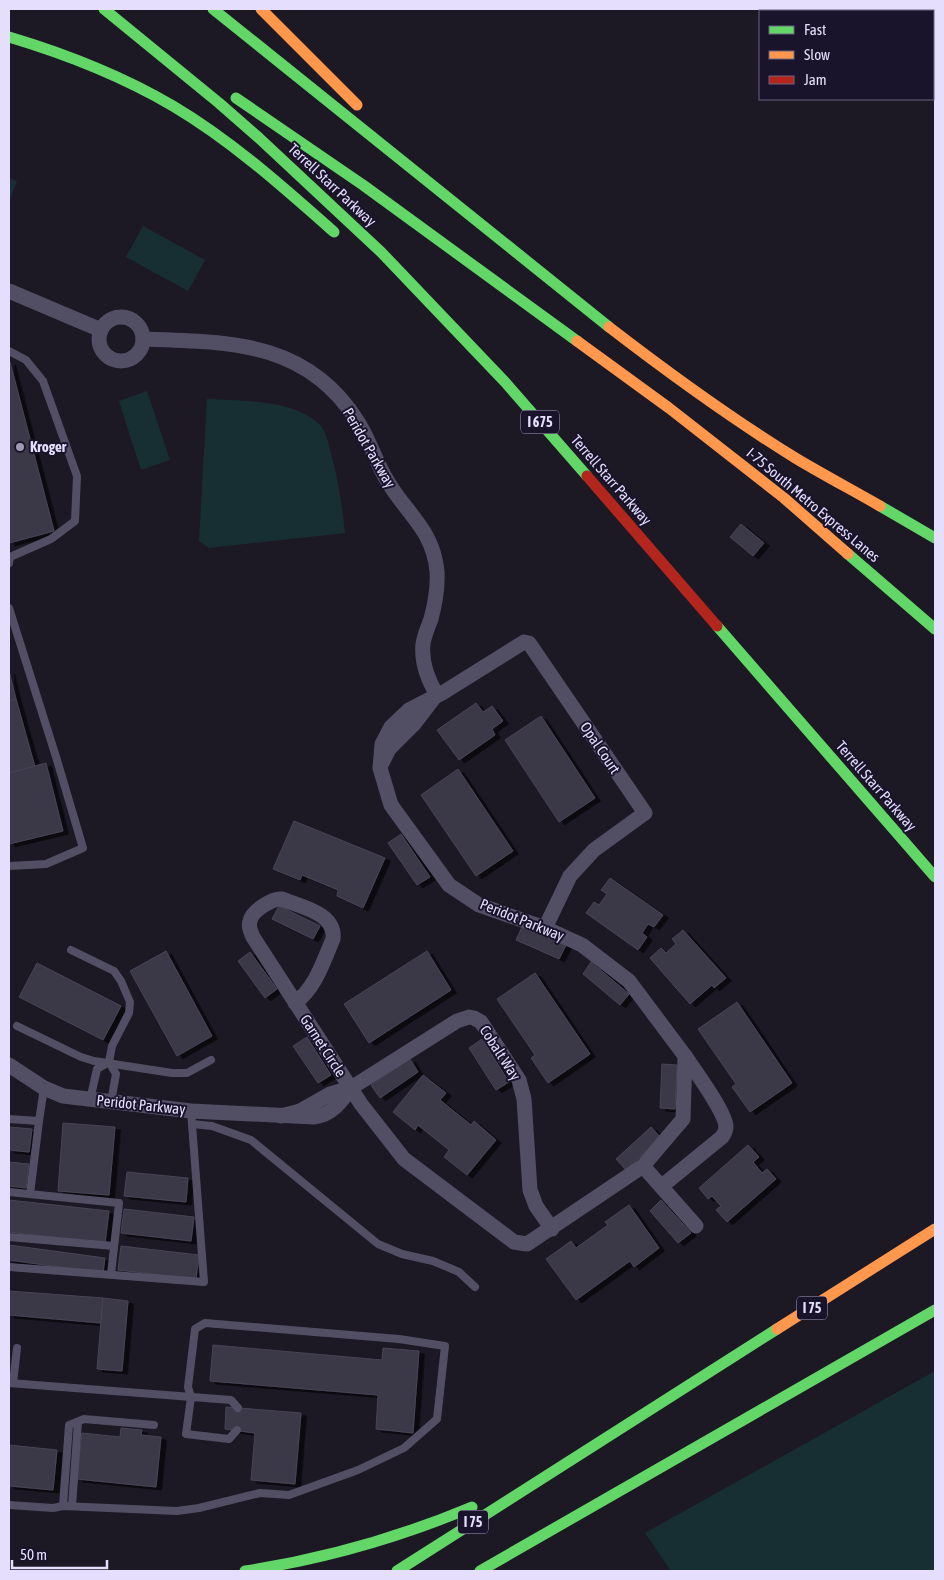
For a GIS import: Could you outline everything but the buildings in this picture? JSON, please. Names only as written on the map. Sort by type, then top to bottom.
[{"type":"highway","points":[[106,9],[203,76]]},
{"type":"highway","name":"Terrell Starr Parkway","points":[[106,9],[218,103],[381,252],[505,382],[935,877]]},
{"type":"highway","points":[[213,9],[588,311],[668,372],[798,459],[935,538]]},
{"type":"highway","points":[[261,9],[366,114]]},
{"type":"highway","points":[[9,37],[81,60],[168,102],[197,120],[247,157],[340,237]]},
{"type":"highway","points":[[227,92],[363,185],[669,408]]},
{"type":"highway","points":[[317,92],[386,163]]},
{"type":"highway","points":[[380,128],[448,197]]},
{"type":"highway","points":[[415,303],[505,382]]},
{"type":"highway","points":[[556,311],[669,408]]},
{"type":"highway","name":"I-75 South Metro Express Lanes","points":[[669,408],[784,498],[935,629]]},
{"type":"highway","name":"I 75","points":[[397,1571],[935,1229]]},
{"type":"highway","points":[[480,1571],[935,1310]]},
{"type":"highway","points":[[609,1510],[697,1447]]},
{"type":"highway","points":[[245,1571],[292,1565],[370,1546],[435,1523],[549,1474]]},
{"type":"street","points":[[9,291],[100,330]]},
{"type":"street","points":[[122,317],[129,318],[139,326],[143,339],[142,346],[133,358],[120,361],[106,356],[102,351],[99,337],[100,330],[109,320],[122,317]]},
{"type":"street","name":"Peridot Parkway","points":[[143,339],[204,341],[245,346],[282,356],[307,370],[330,387],[343,402],[362,430],[388,482],[423,528],[433,553],[437,571],[437,590],[423,649],[427,672],[437,695],[409,710],[391,727],[382,744],[380,768],[391,805],[449,885],[479,905],[545,928],[582,945],[629,981],[685,1056],[722,1113],[726,1124],[725,1131],[722,1137],[662,1186]]},
{"type":"street","name":"Opal Court","points":[[437,695],[524,642],[529,643],[644,813],[594,850],[570,876],[545,928]]},
{"type":"street","name":"Garnet Circle","points":[[295,1003],[312,987],[332,939],[333,932],[329,922],[323,916],[277,898],[253,915],[249,927],[253,937],[295,1003],[351,1088]]},
{"type":"street","name":"Cobalt Way","points":[[351,1088],[457,1021],[465,1017],[476,1019],[485,1027],[519,1080],[524,1099],[530,1190],[536,1206],[552,1229]]},
{"type":"street","points":[[351,1088],[361,1104],[404,1159],[514,1242],[527,1244],[552,1229],[643,1166],[683,1119],[685,1056]]},
{"type":"street","name":"Peridot Parkway","points":[[9,1065],[44,1088],[63,1096],[111,1102],[191,1117],[318,1117],[340,1105],[351,1088]]},
{"type":"street","points":[[643,1166],[696,1226]]},
{"type":"lane","points":[[9,351],[26,360],[43,380],[77,476],[75,521],[51,539],[10,557],[9,563]]},
{"type":"lane","points":[[9,608],[58,760],[83,848],[46,864],[9,866]]},
{"type":"lane","points":[[71,950],[114,971],[121,981],[130,1002],[129,1013],[112,1046],[109,1062],[116,1074],[111,1102]]},
{"type":"lane","points":[[17,1026],[81,1057],[94,1061],[172,1074],[187,1073],[211,1060]]},
{"type":"lane","points":[[90,1100],[97,1069],[109,1062]]},
{"type":"lane","points":[[30,1194],[44,1088]]},
{"type":"lane","points":[[9,1267],[204,1282],[191,1117],[251,1140],[378,1244],[402,1254],[433,1261],[460,1272],[475,1287]]},
{"type":"lane","points":[[9,1119],[39,1120]]},
{"type":"lane","points":[[9,1192],[120,1203],[111,1274]]},
{"type":"lane","points":[[9,1237],[114,1246]]},
{"type":"lane","points":[[9,1505],[177,1511],[199,1508],[260,1493],[289,1495],[358,1470],[404,1448],[437,1418],[445,1346],[399,1339],[205,1324],[195,1329],[188,1387],[191,1397],[186,1434],[228,1439],[237,1430]]},
{"type":"lane","points":[[17,1348],[11,1383],[230,1400],[238,1408]]},
{"type":"lane","points":[[63,1506],[69,1425],[84,1419],[154,1425]]},
{"type":"lane","points":[[72,1506],[78,1422]]},
{"type":"green space","points":[[9,178],[17,181],[9,202]]},
{"type":"green space","points":[[143,226],[205,260],[188,291],[126,257]]},
{"type":"green space","points":[[147,391],[170,460],[141,470],[119,401]]},
{"type":"green space","points":[[207,399],[251,401],[282,406],[309,416],[320,425],[324,430],[335,471],[345,533],[209,548],[199,541]]},
{"type":"green space","points":[[935,1371],[935,1571],[671,1571],[645,1533]]},
{"type":"traffic: fast","points":[[104,9],[259,138],[381,252],[505,382],[587,476]]},
{"type":"traffic: fast","points":[[213,9],[609,327]]},
{"type":"traffic: fast","points":[[9,37],[93,67],[134,85],[173,106],[236,149],[334,232]]},
{"type":"traffic: fast","points":[[236,98],[363,185],[577,341]]},
{"type":"traffic: fast","points":[[880,506],[935,538]]},
{"type":"traffic: fast","points":[[848,554],[935,629]]},
{"type":"traffic: fast","points":[[717,626],[935,877]]},
{"type":"traffic: fast","points":[[480,1571],[935,1310]]},
{"type":"traffic: fast","points":[[397,1571],[777,1329]]},
{"type":"traffic: fast","points":[[245,1571],[332,1554],[388,1538],[472,1507]]},
{"type":"traffic: slow","points":[[261,9],[357,105]]},
{"type":"traffic: slow","points":[[609,327],[678,379],[749,428],[797,459],[880,506]]},
{"type":"traffic: slow","points":[[577,341],[669,408],[784,498],[848,554]]},
{"type":"traffic: slow","points":[[777,1329],[935,1229]]},
{"type":"traffic: jam","points":[[587,476],[717,626]]},
{"type":"place","name":"Kroger","points":[[20,447]]}]
